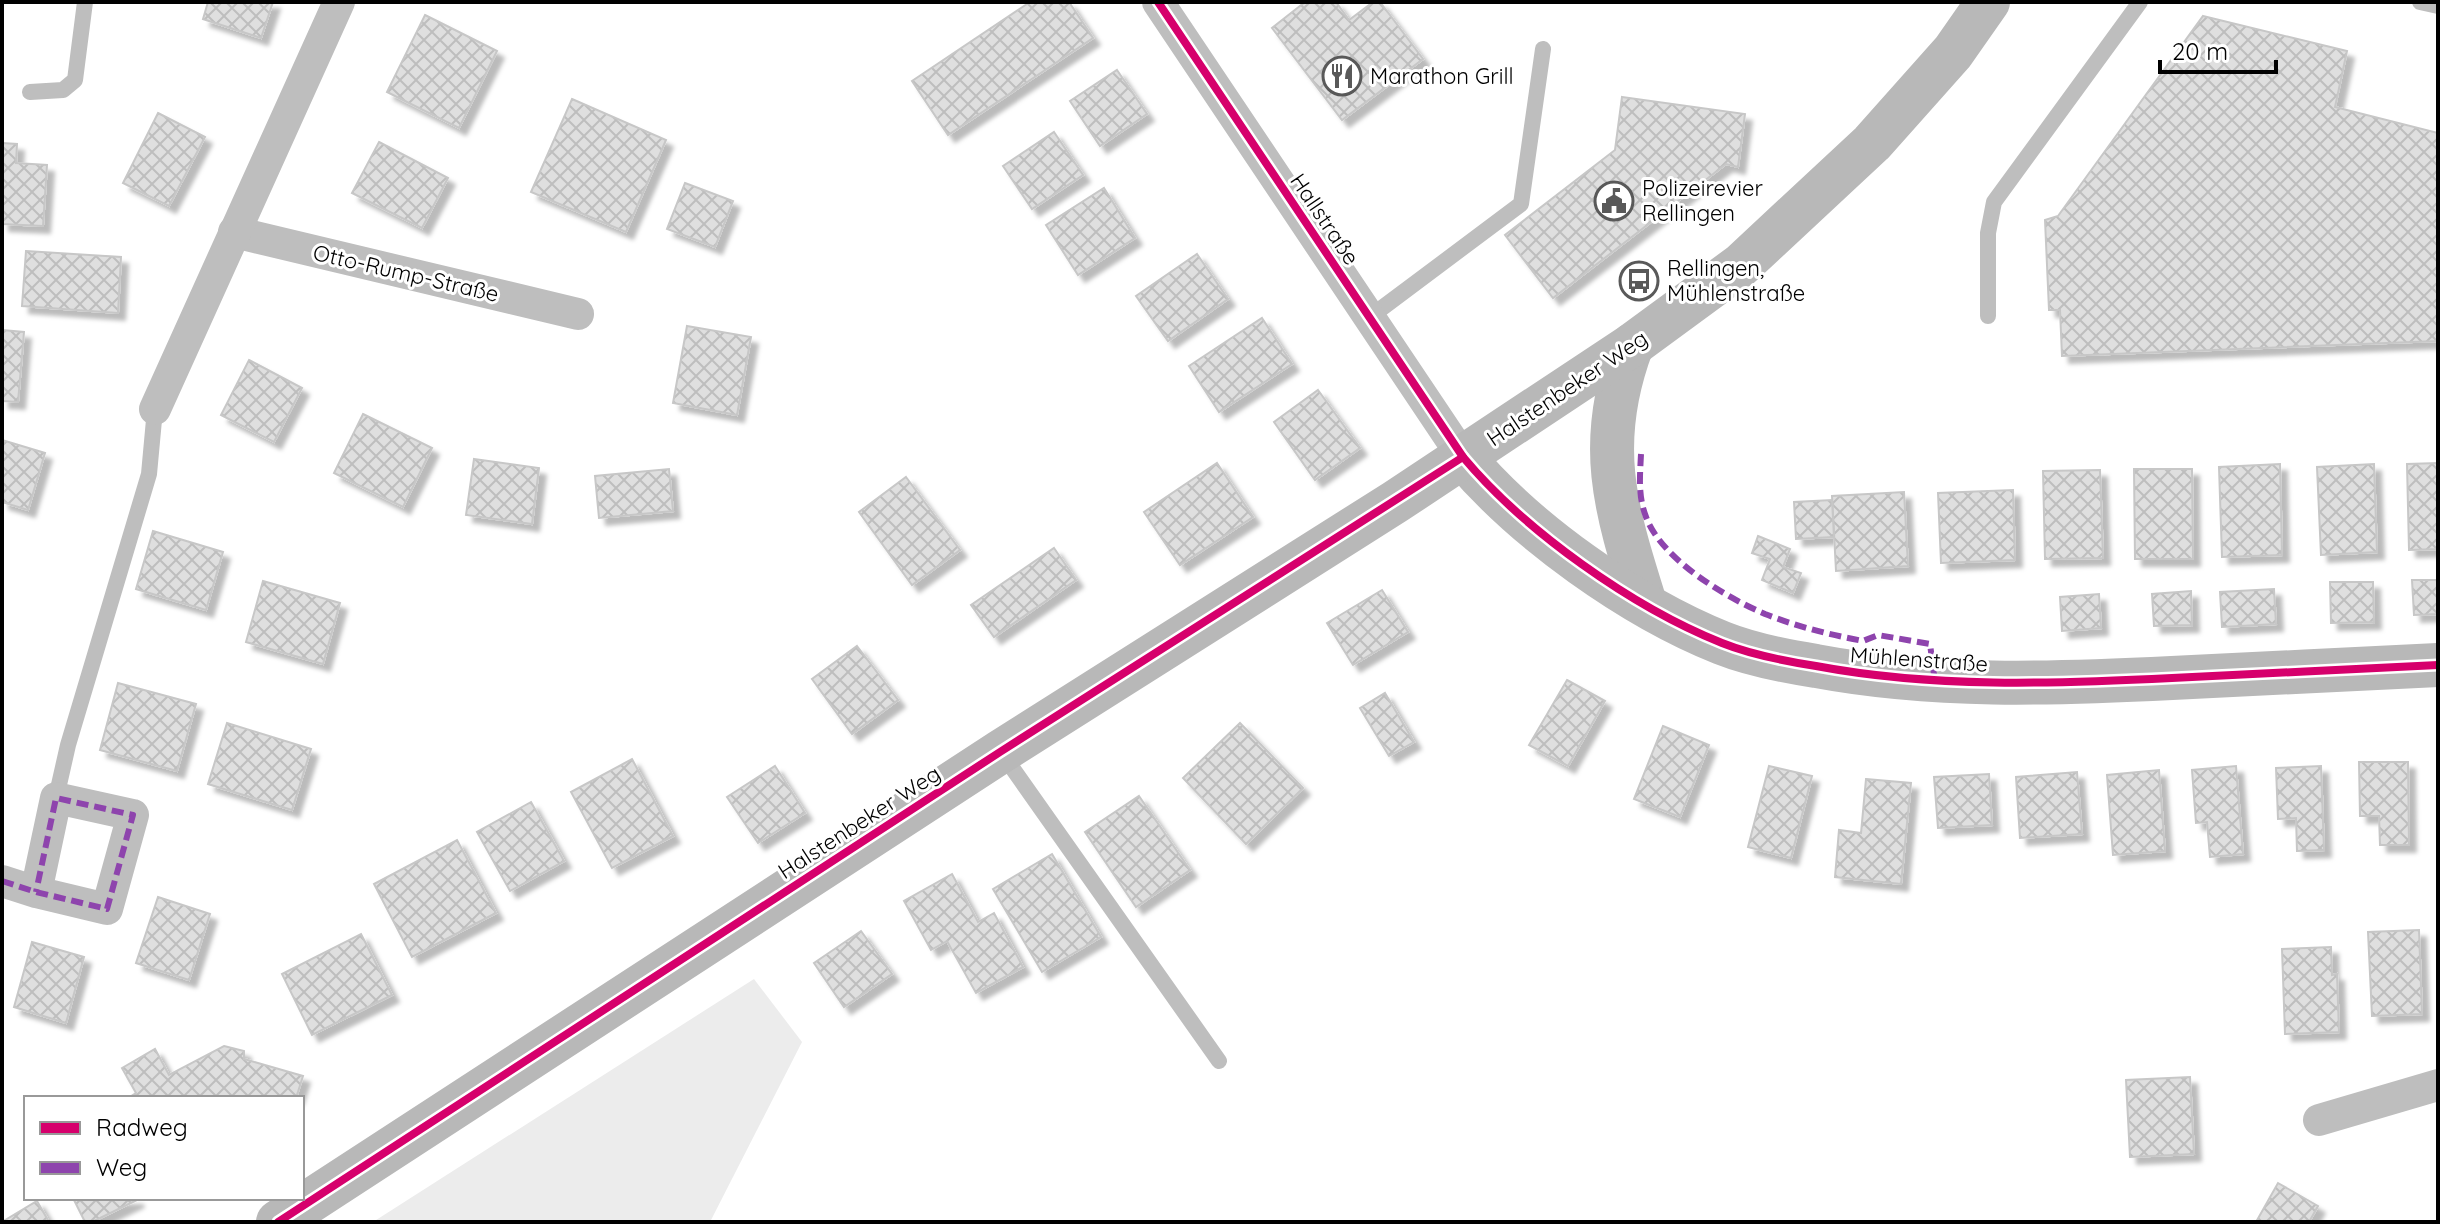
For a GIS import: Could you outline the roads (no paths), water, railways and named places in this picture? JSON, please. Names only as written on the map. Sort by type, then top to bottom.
[{"type":"main road","name":"Halstenbeker Weg","points":[[278,1222],[1632,345],[1741,265],[1872,143],[1953,52],[1988,2]]},
{"type":"main road","points":[[1632,345],[1618,381],[1610,454],[1623,534],[1645,603]]},
{"type":"main road","name":"Mühlenstraße","points":[[1463,457],[1486,484],[1595,574],[1722,643],[1758,654],[1848,672],[1935,682],[2080,683],[2438,665]]},
{"type":"street","points":[[155,409],[339,2]]},
{"type":"street","name":"Hallstraße","points":[[1158,2],[1463,457]]},
{"type":"street","name":"Otto-Rump-Straße","points":[[234,232],[578,314]]},
{"type":"street","points":[[2,881],[36,892],[107,909],[133,815],[56,798],[36,892]]},
{"type":"street","points":[[2319,1120],[2438,1085]]},
{"type":"lane","points":[[30,92],[63,90],[75,80],[85,2]]},
{"type":"lane","points":[[1988,316],[1988,233],[1994,202],[2140,2]]},
{"type":"lane","points":[[2420,2],[2438,6]]},
{"type":"lane","points":[[1370,317],[1521,204],[1543,49]]},
{"type":"lane","points":[[56,798],[68,745],[149,474],[155,409]]},
{"type":"lane","points":[[1000,752],[1219,1061]]},
{"type":"place","name":"Marathon Grill","points":[[1342,76]]},
{"type":"place","name":"Polizeirevier Rellingen","points":[[1614,201]]},
{"type":"place","name":"Rellingen, Mühlenstraße","points":[[1639,281]]}]
